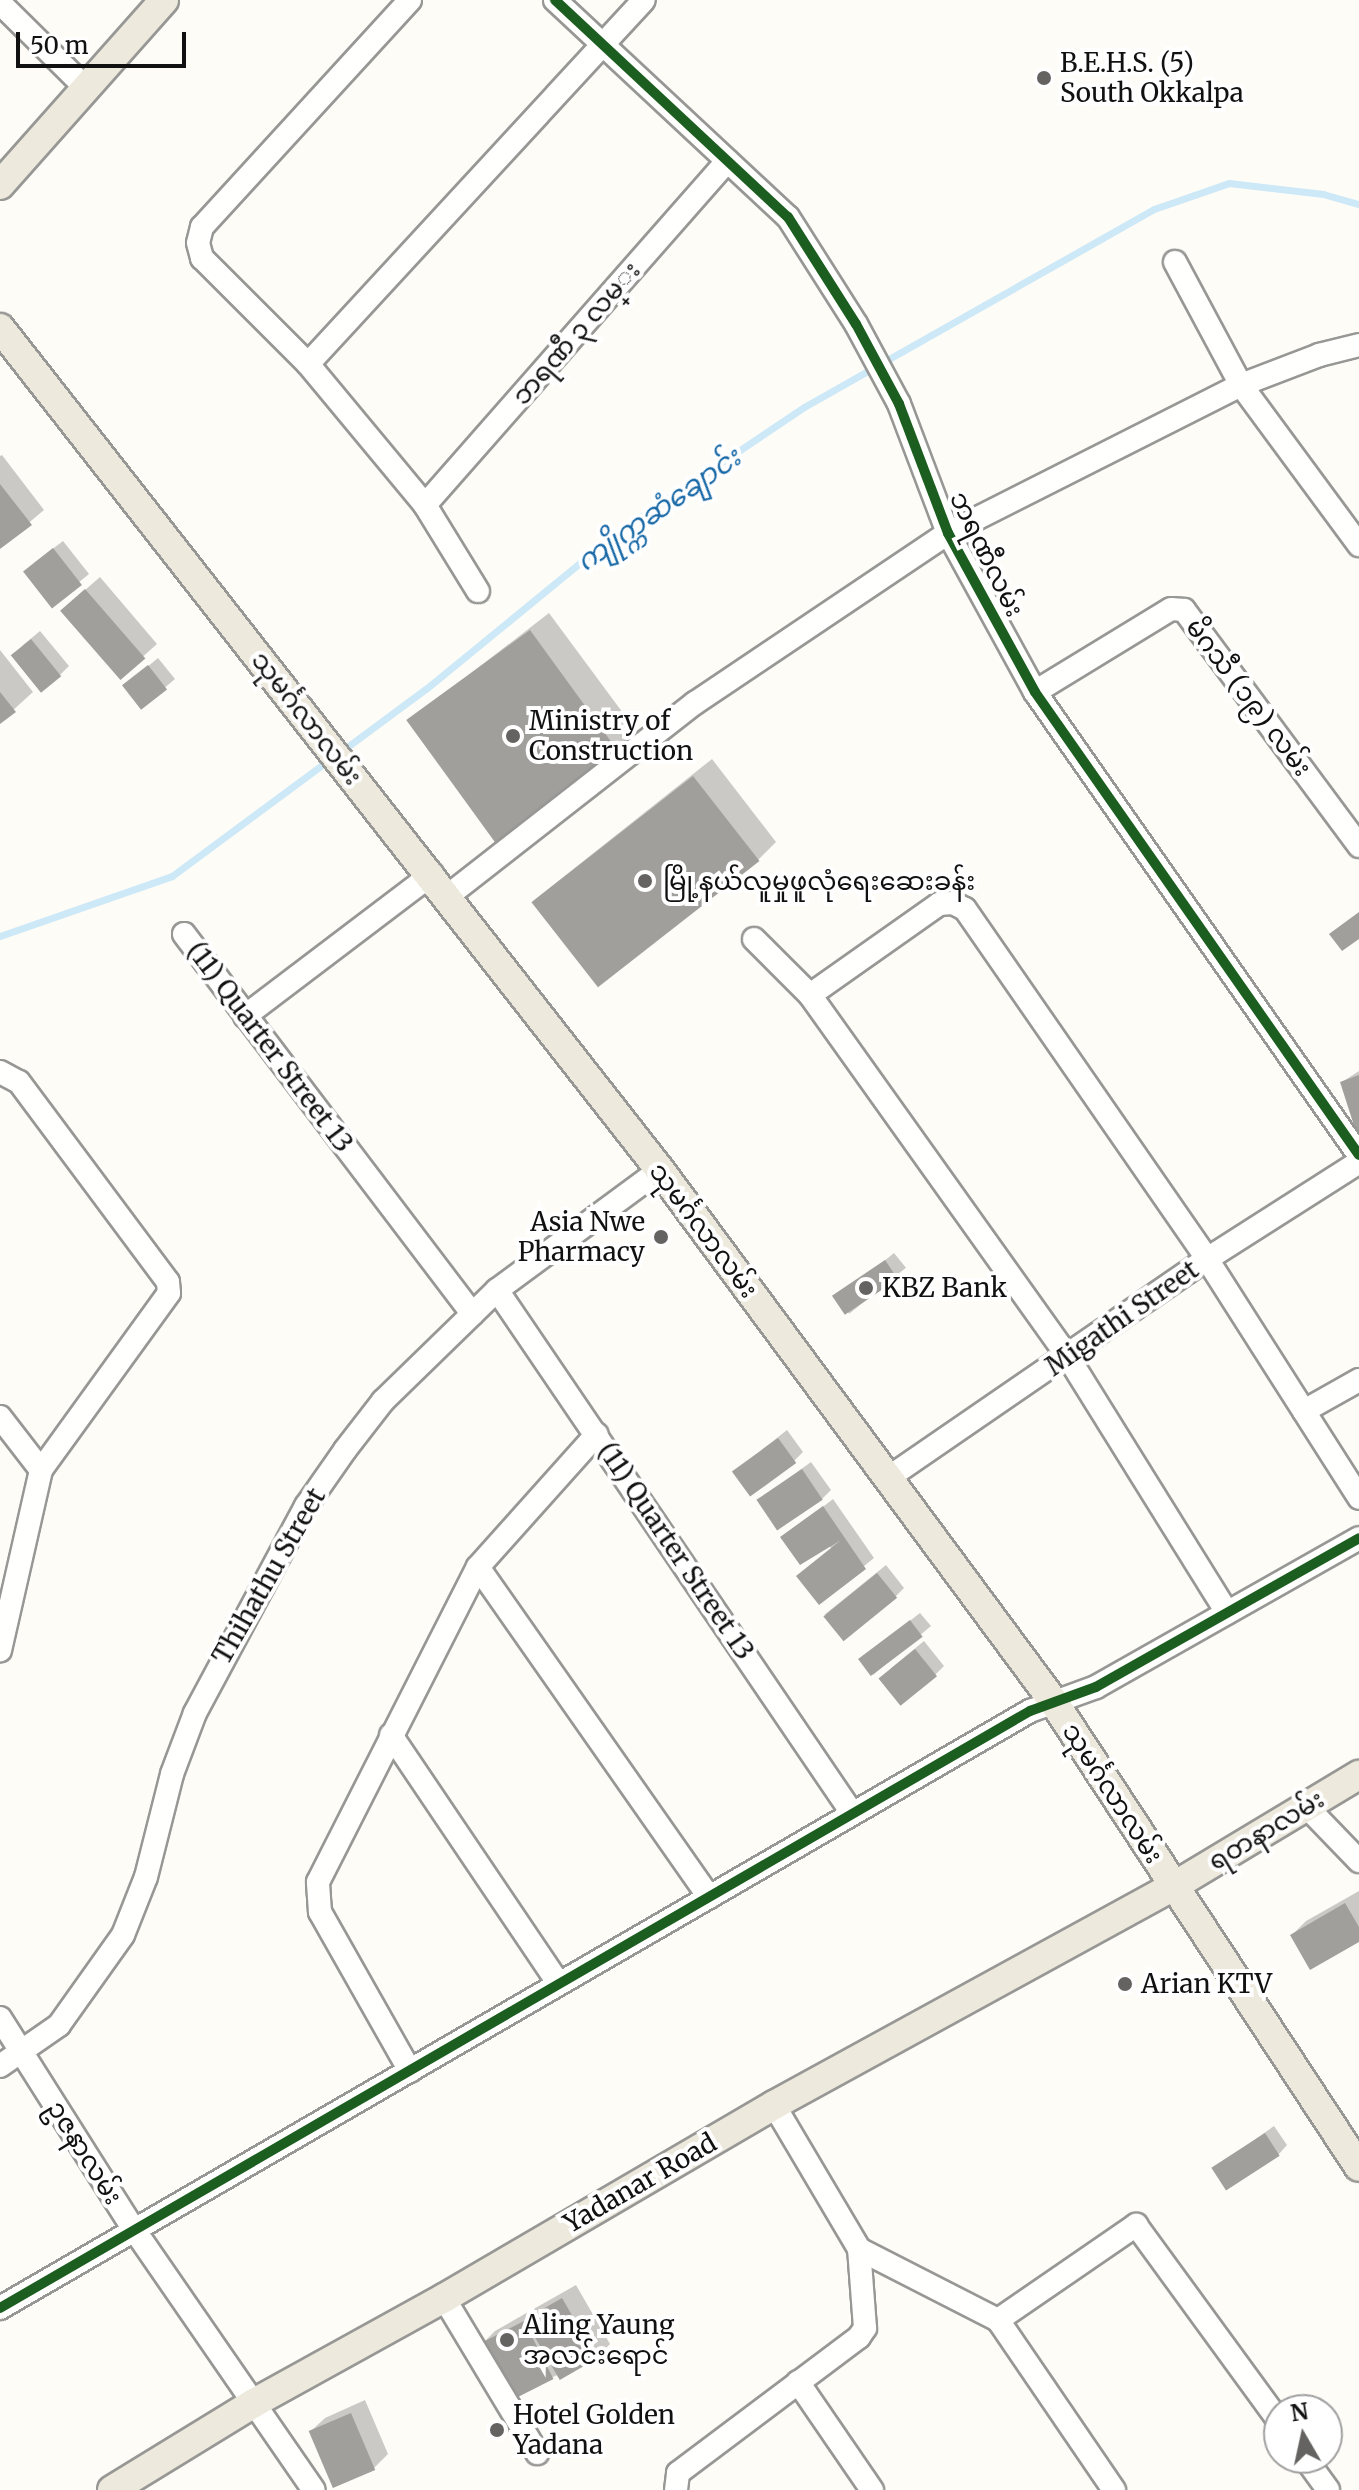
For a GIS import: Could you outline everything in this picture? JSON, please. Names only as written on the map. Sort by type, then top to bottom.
[{"type":"main road","points":[[0,185],[164,0]]},
{"type":"main road","name":"သုမင်္ဂလာလမ်း","points":[[0,328],[441,885],[660,1170],[1053,1701],[1359,2167]]},
{"type":"main road","name":"ရတနာလမ်း","points":[[1174,1886],[1359,1775]]},
{"type":"main road","name":"Yadanar Road","points":[[112,2490],[254,2403],[444,2298],[774,2105],[1174,1886]]},
{"type":"street","points":[[410,0],[202,227],[202,258],[308,364],[425,505],[478,591]]},
{"type":"street","name":"ဘရဏီလမ်း","points":[[555,0],[788,217],[856,324],[899,404],[948,533],[1035,692],[1359,1155]]},
{"type":"street","points":[[308,364],[644,0]]},
{"type":"street","points":[[0,3],[86,88]]},
{"type":"street","name":"ဘရဏီ ၃ လမ္း","points":[[425,505],[727,161]]},
{"type":"street","points":[[1175,262],[1241,385],[1359,545]]},
{"type":"street","points":[[245,1016],[441,885],[695,703],[948,533],[1241,385],[1319,355],[1359,345]]},
{"type":"street","name":"မိဂသီ (၁၉) လမ်း","points":[[1035,692],[1171,609],[1184,610],[1359,846]]},
{"type":"street","points":[[810,995],[939,904],[965,909],[1207,1259],[1359,1498]]},
{"type":"street","name":"(11) Quarter Street 13","points":[[184,934],[472,1314]]},
{"type":"street","points":[[754,939],[810,995],[1068,1357],[1227,1612]]},
{"type":"street","points":[[0,1072],[19,1082],[168,1282],[169,1293],[41,1470],[1,1645]]},
{"type":"street","name":"Migathi Street","points":[[888,1478],[1207,1259],[1359,1162]]},
{"type":"street","name":"Thihathu Street","points":[[0,2066],[59,2025],[123,1935],[146,1877],[172,1774],[195,1713],[306,1506],[383,1401],[497,1290],[660,1170]]},
{"type":"street","name":"(11) Quarter Street 13","points":[[497,1290],[852,1813]]},
{"type":"street","points":[[1304,1411],[1359,1380]]},
{"type":"street","points":[[0,1417],[41,1470]]},
{"type":"street","points":[[410,2071],[315,1896],[391,1735],[478,1567],[597,1434]]},
{"type":"street","points":[[0,2308],[852,1813],[1053,1701],[1096,1687],[1359,1538]]},
{"type":"street","points":[[478,1567],[709,1897]]},
{"type":"street","points":[[391,1735],[558,1983]]},
{"type":"street","points":[[1305,1805],[1359,1861]]},
{"type":"street","name":"ဥဇနာလမ်း","points":[[0,2018],[133,2228],[314,2490]]},
{"type":"street","points":[[676,2490],[678,2473],[865,2328],[859,2249],[774,2105]]},
{"type":"street","points":[[998,2320],[1136,2225],[1263,2399]]},
{"type":"street","points":[[859,2249],[998,2320],[1114,2490]]},
{"type":"street","points":[[444,2298],[537,2453]]},
{"type":"street","points":[[798,2382],[872,2490]]},
{"type":"building","points":[[0,484],[32,525],[0,549]]},
{"type":"building","points":[[53,548],[82,585],[52,608],[23,571]]},
{"type":"building","points":[[85,589],[145,658],[120,680],[60,611]]},
{"type":"building","name":"Ministry of Construction","points":[[530,630],[619,753],[496,843],[406,720]]},
{"type":"building","points":[[31,639],[61,676],[41,693],[11,655]]},
{"type":"building","points":[[148,665],[167,689],[141,710],[122,685]]},
{"type":"building","points":[[0,692],[16,712],[0,724]]},
{"type":"building","name":"မြို့နယ်လူမှုဖူလုံရေးဆေးခန်း","points":[[693,776],[759,861],[598,987],[531,902]]},
{"type":"building","points":[[1359,912],[1359,939],[1342,951],[1329,934]]},
{"type":"building","points":[[1359,1075],[1359,1138],[1358,1138],[1340,1082]]},
{"type":"building","name":"KBZ Bank","points":[[885,1260],[898,1279],[845,1315],[832,1296]]},
{"type":"building","points":[[778,1438],[796,1463],[750,1497],[732,1472]]},
{"type":"building","points":[[802,1469],[823,1500],[777,1530],[756,1500]]},
{"type":"building","points":[[823,1506],[866,1569],[819,1605],[796,1576],[841,1540],[800,1565],[780,1537]]},
{"type":"building","points":[[877,1573],[897,1598],[844,1641],[823,1616]]},
{"type":"building","points":[[910,1620],[923,1637],[871,1676],[858,1659]]},
{"type":"building","points":[[915,1649],[937,1676],[901,1706],[878,1679]]},
{"type":"building","points":[[1345,1903],[1359,1927],[1359,1942],[1310,1970],[1290,1935]]},
{"type":"building","points":[[1265,2133],[1280,2156],[1226,2191],[1211,2168]]},
{"type":"building","points":[[562,2298],[597,2359],[560,2380],[525,2320]]},
{"type":"building","points":[[524,2321],[554,2379],[508,2402],[479,2344]]},
{"type":"building","points":[[351,2413],[375,2470],[333,2488],[309,2431]]},
{"type":"waterway","name":"ကျိုက္ကဆံချောင်း","points":[[339,753],[427,688],[615,534],[804,407],[1154,209],[1229,183],[1323,194],[1359,204]]},
{"type":"waterway","name":"ကျိုက္ကဆံချောင်း","points":[[0,936],[172,876],[329,760]]},
{"type":"cycle path","points":[[555,0],[788,217],[856,324],[899,404],[948,533],[1035,692],[1359,1155]]},
{"type":"cycle path","points":[[0,2308],[1030,1711],[1096,1687],[1359,1538]]},
{"type":"place","name":"B.E.H.S. (5) South Okkalpa","points":[[1044,78]]},
{"type":"place","name":"Ministry of Construction","points":[[513,736]]},
{"type":"place","name":"မြို့နယ်လူမှုဖူလုံရေးဆေးခန်း","points":[[645,881]]},
{"type":"place","name":"Asia Nwe Pharmacy","points":[[661,1237]]},
{"type":"place","name":"KBZ Bank","points":[[866,1288]]},
{"type":"place","name":"Arian KTV","points":[[1125,1984]]},
{"type":"place","name":"Aling Yaung အလင်းရောင်","points":[[507,2340]]},
{"type":"place","name":"Hotel Golden Yadana","points":[[497,2430]]}]
